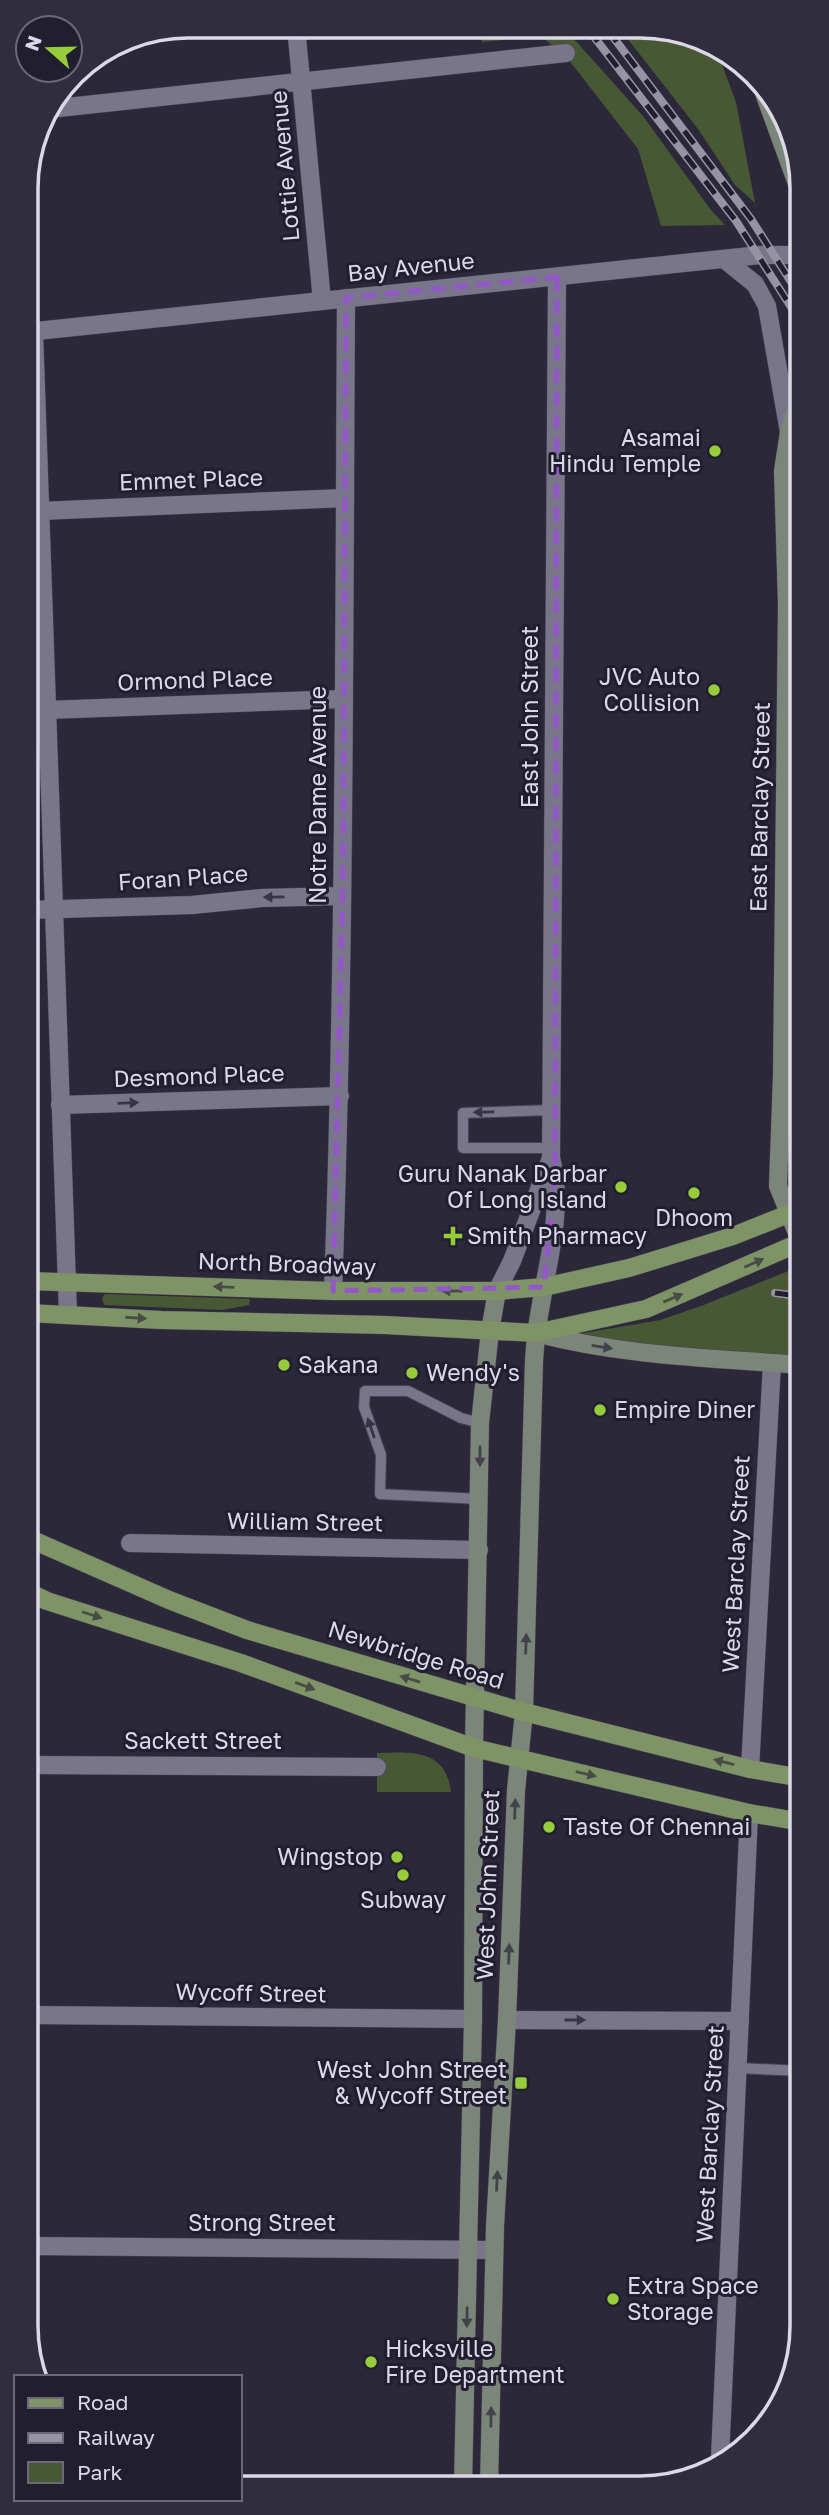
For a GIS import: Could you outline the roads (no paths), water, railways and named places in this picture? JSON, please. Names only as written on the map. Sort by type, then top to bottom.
[{"type":"main road","name":"East Barclay Street","points":[[791,426],[783,471],[791,566]]},
{"type":"main road","name":"East Barclay Street","points":[[791,931],[778,1186],[791,1205]]},
{"type":"main road","name":"North Broadway","points":[[38,1281],[333,1291],[498,1291],[544,1287],[629,1268],[733,1236],[791,1214]]},
{"type":"main road","points":[[536,1333],[646,1309],[791,1247]]},
{"type":"main road","name":"West John Street","points":[[489,2476],[494,2249],[507,2020],[511,1878],[524,1712],[536,1333],[544,1287]]},
{"type":"main road","name":"West John Street","points":[[463,2476],[473,2019],[474,1748],[480,1423],[490,1331],[498,1291]]},
{"type":"main road","points":[[38,1313],[536,1333],[570,1342],[638,1353],[790,1364]]},
{"type":"main road","name":"Newbridge Road","points":[[38,1543],[169,1600],[247,1630],[475,1699],[750,1769],[790,1777]]},
{"type":"main road","points":[[38,1597],[241,1663],[474,1748],[749,1813],[790,1820]]},
{"type":"main road","points":[[778,1818],[790,1813]]},
{"type":"main road","points":[[464,2454],[478,2462],[479,2476]]},
{"type":"street","name":"Lottie Avenue","points":[[297,38],[322,301]]},
{"type":"street","points":[[62,108],[566,53]]},
{"type":"street","name":"Bay Avenue","points":[[39,330],[760,255],[791,255]]},
{"type":"street","points":[[724,259],[755,284],[767,306],[789,432]]},
{"type":"street","name":"East John Street","points":[[544,1287],[554,1234],[555,1175],[551,1153],[557,276]]},
{"type":"street","name":"Notre Dame Avenue","points":[[333,1291],[340,1096],[346,298]]},
{"type":"street","points":[[39,490],[68,1314]]},
{"type":"street","name":"Emmet Place","points":[[40,510],[345,498]]},
{"type":"street","name":"Ormond Place","points":[[47,710],[344,699]]},
{"type":"street","name":"Foran Place","points":[[39,909],[192,905],[262,898],[342,896]]},
{"type":"street","name":"Desmond Place","points":[[60,1105],[340,1096]]},
{"type":"street","name":"East John Street","points":[[498,1291],[521,1239],[551,1153]]},
{"type":"street","name":"West Barclay Street","points":[[750,1769],[772,1363]]},
{"type":"street","name":"William Street","points":[[130,1543],[479,1550]]},
{"type":"street","name":"Sackett Street","points":[[38,1765],[377,1767]]},
{"type":"street","name":"West Barclay Street","points":[[720,2453],[749,1813]]},
{"type":"street","name":"Wycoff Street","points":[[38,2015],[473,2019]]},
{"type":"street","points":[[507,2020],[740,2021]]},
{"type":"street","name":"Strong Street","points":[[38,2246],[494,2249]]},
{"type":"lane","points":[[551,1153],[463,1148],[463,1113],[552,1110]]},
{"type":"lane","points":[[480,1423],[461,1418],[408,1391],[365,1391],[364,1407],[381,1455],[380,1494],[480,1499]]},
{"type":"lane","points":[[738,2068],[790,2070]]},
{"type":"railway","points":[[595,38],[736,221],[791,307]]},
{"type":"railway","points":[[614,38],[751,219],[791,282]]},
{"type":"railway","points":[[775,1293],[790,1295]]},
{"type":"place","name":"Asamai Hindu Temple","points":[[715,451]]},
{"type":"place","name":"JVC Auto Collision","points":[[714,690]]},
{"type":"place","name":"Guru Nanak Darbar Of Long Island","points":[[621,1187]]},
{"type":"place","name":"Dhoom","points":[[694,1193]]},
{"type":"place","name":"Smith Pharmacy","points":[[453,1236]]},
{"type":"place","name":"Sakana","points":[[284,1365]]},
{"type":"place","name":"Wendy's","points":[[412,1373]]},
{"type":"place","name":"Empire Diner","points":[[600,1410]]},
{"type":"place","name":"Taste Of Chennai","points":[[549,1827]]},
{"type":"place","name":"Wingstop","points":[[397,1857]]},
{"type":"place","name":"Subway","points":[[403,1875]]},
{"type":"place","name":"West John Street & Wycoff Street","points":[[521,2083]]},
{"type":"place","name":"Extra Space Storage","points":[[613,2299]]},
{"type":"place","name":"Hicksville Fire Department","points":[[371,2362]]}]
